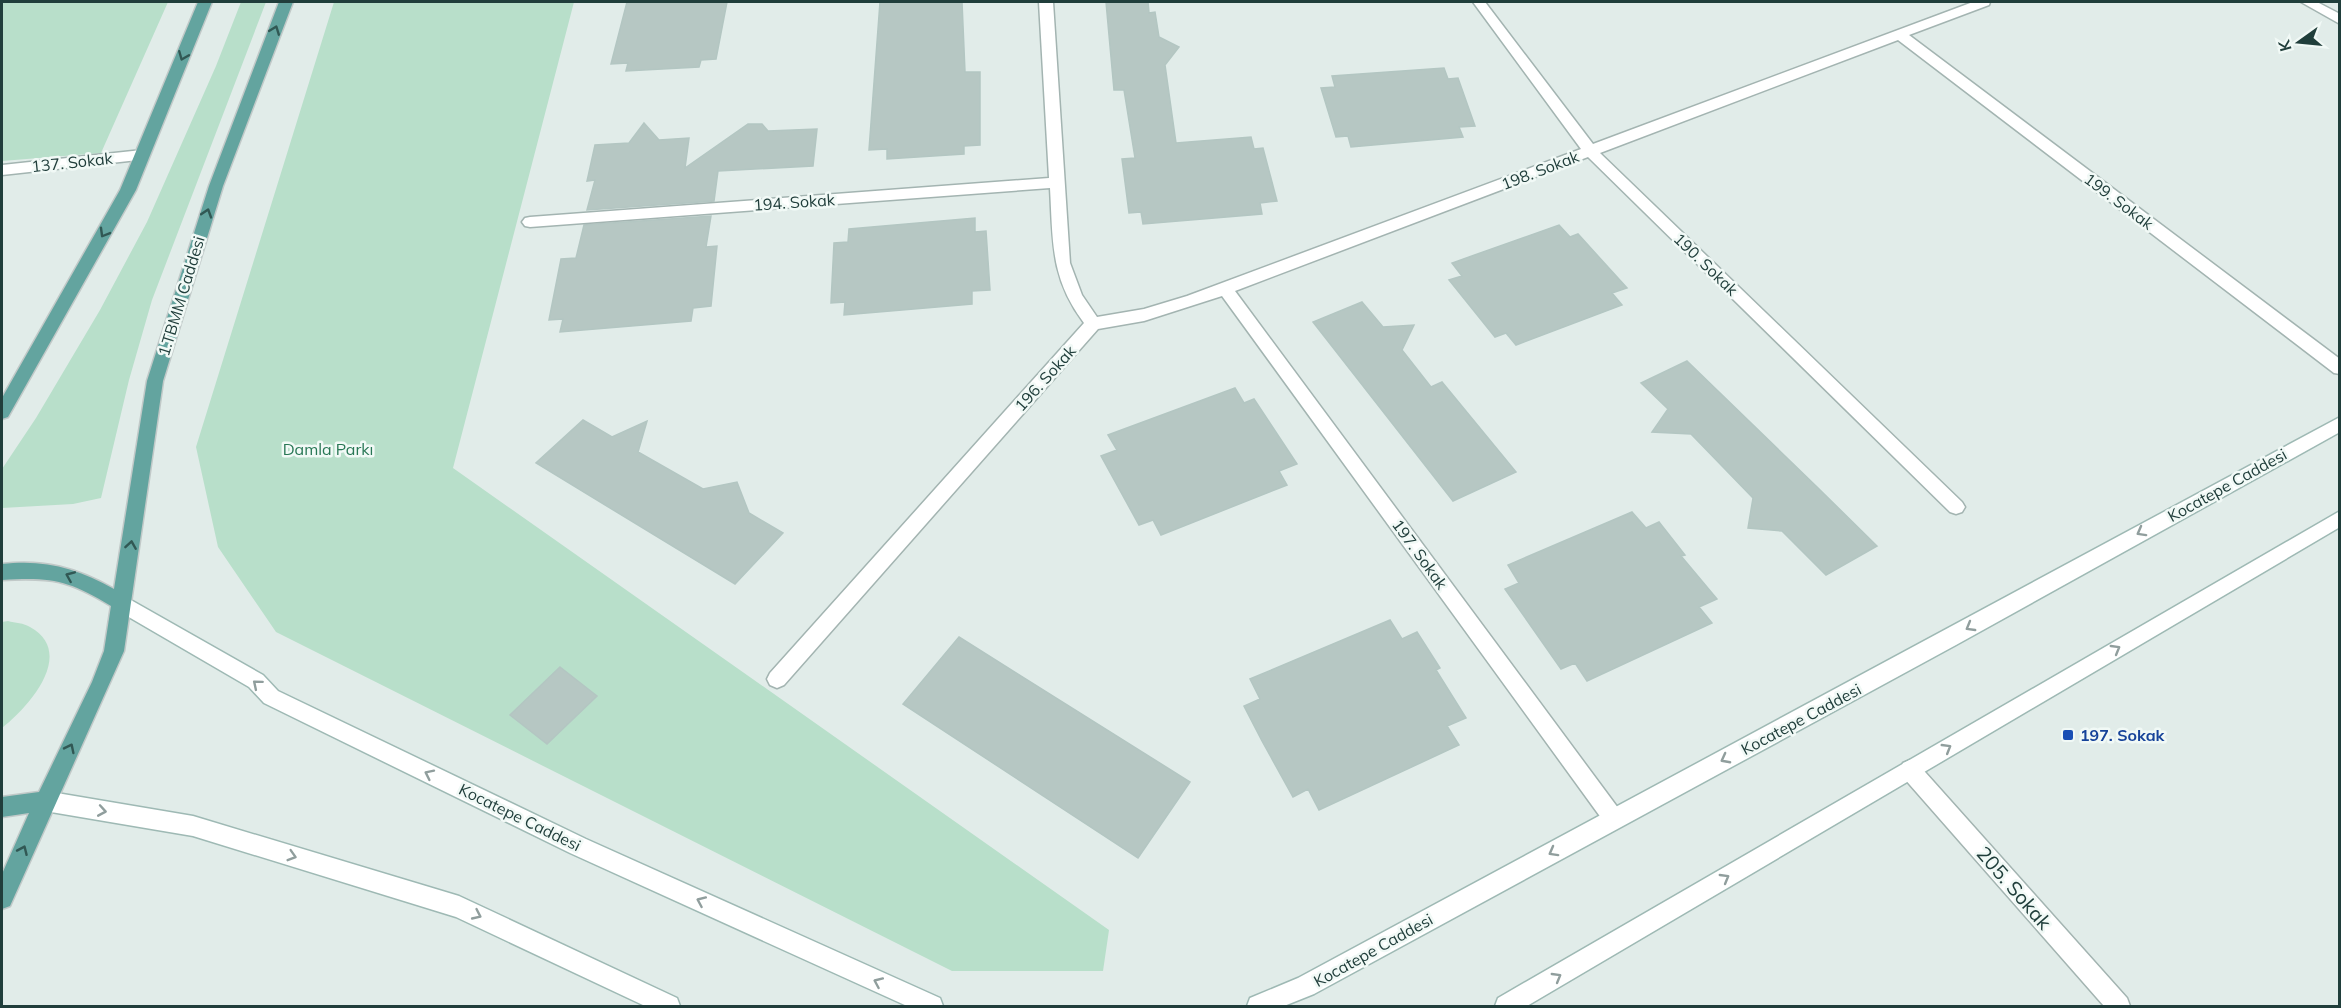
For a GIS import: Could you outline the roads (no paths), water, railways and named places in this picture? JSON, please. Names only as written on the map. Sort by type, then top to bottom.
[{"type":"main road","points":[[2,412],[128,190],[205,2]]},
{"type":"main road","name":"1.TBMM Caddesi","points":[[45,801],[102,684],[114,651],[155,381],[216,186],[286,2]]},
{"type":"main road","points":[[2,572],[28,569],[60,571],[93,585],[122,603]]},
{"type":"main road","points":[[2,807],[45,801]]},
{"type":"main road","points":[[2,898],[45,801]]},
{"type":"street","points":[[1046,2],[1062,263],[1069,287],[1079,307],[1094,323]]},
{"type":"street","name":"190. Sokak","points":[[1479,2],[1590,151],[1956,507]]},
{"type":"street","name":"198. Sokak","points":[[1094,323],[1116,322],[1144,316],[1226,289],[1984,2]]},
{"type":"street","points":[[2307,2],[2340,20]]},
{"type":"street","name":"199. Sokak","points":[[1899,34],[2340,368]]},
{"type":"street","name":"137. Sokak","points":[[2,170],[142,155]]},
{"type":"street","name":"194. Sokak","points":[[530,222],[1058,182]]},
{"type":"street","name":"197. Sokak","points":[[1226,289],[1614,819]]},
{"type":"street","name":"196. Sokak","points":[[777,679],[1094,323]]},
{"type":"street","name":"Kocatepe Caddesi","points":[[1258,1006],[1306,986],[1949,639],[2340,424]]},
{"type":"street","points":[[1506,1006],[2340,518]]},
{"type":"street","name":"Kocatepe Caddesi","points":[[122,603],[256,681],[271,697],[578,846],[932,1006]]},
{"type":"street","name":"205. Sokak","points":[[1910,770],[2119,1006]]},
{"type":"street","points":[[45,801],[193,826],[459,906],[669,1006]]},
{"type":"place","name":"197. Sokak","points":[[2068,735]]},
{"type":"park label","name":"Damla Parkı","points":[[328,449]]}]
